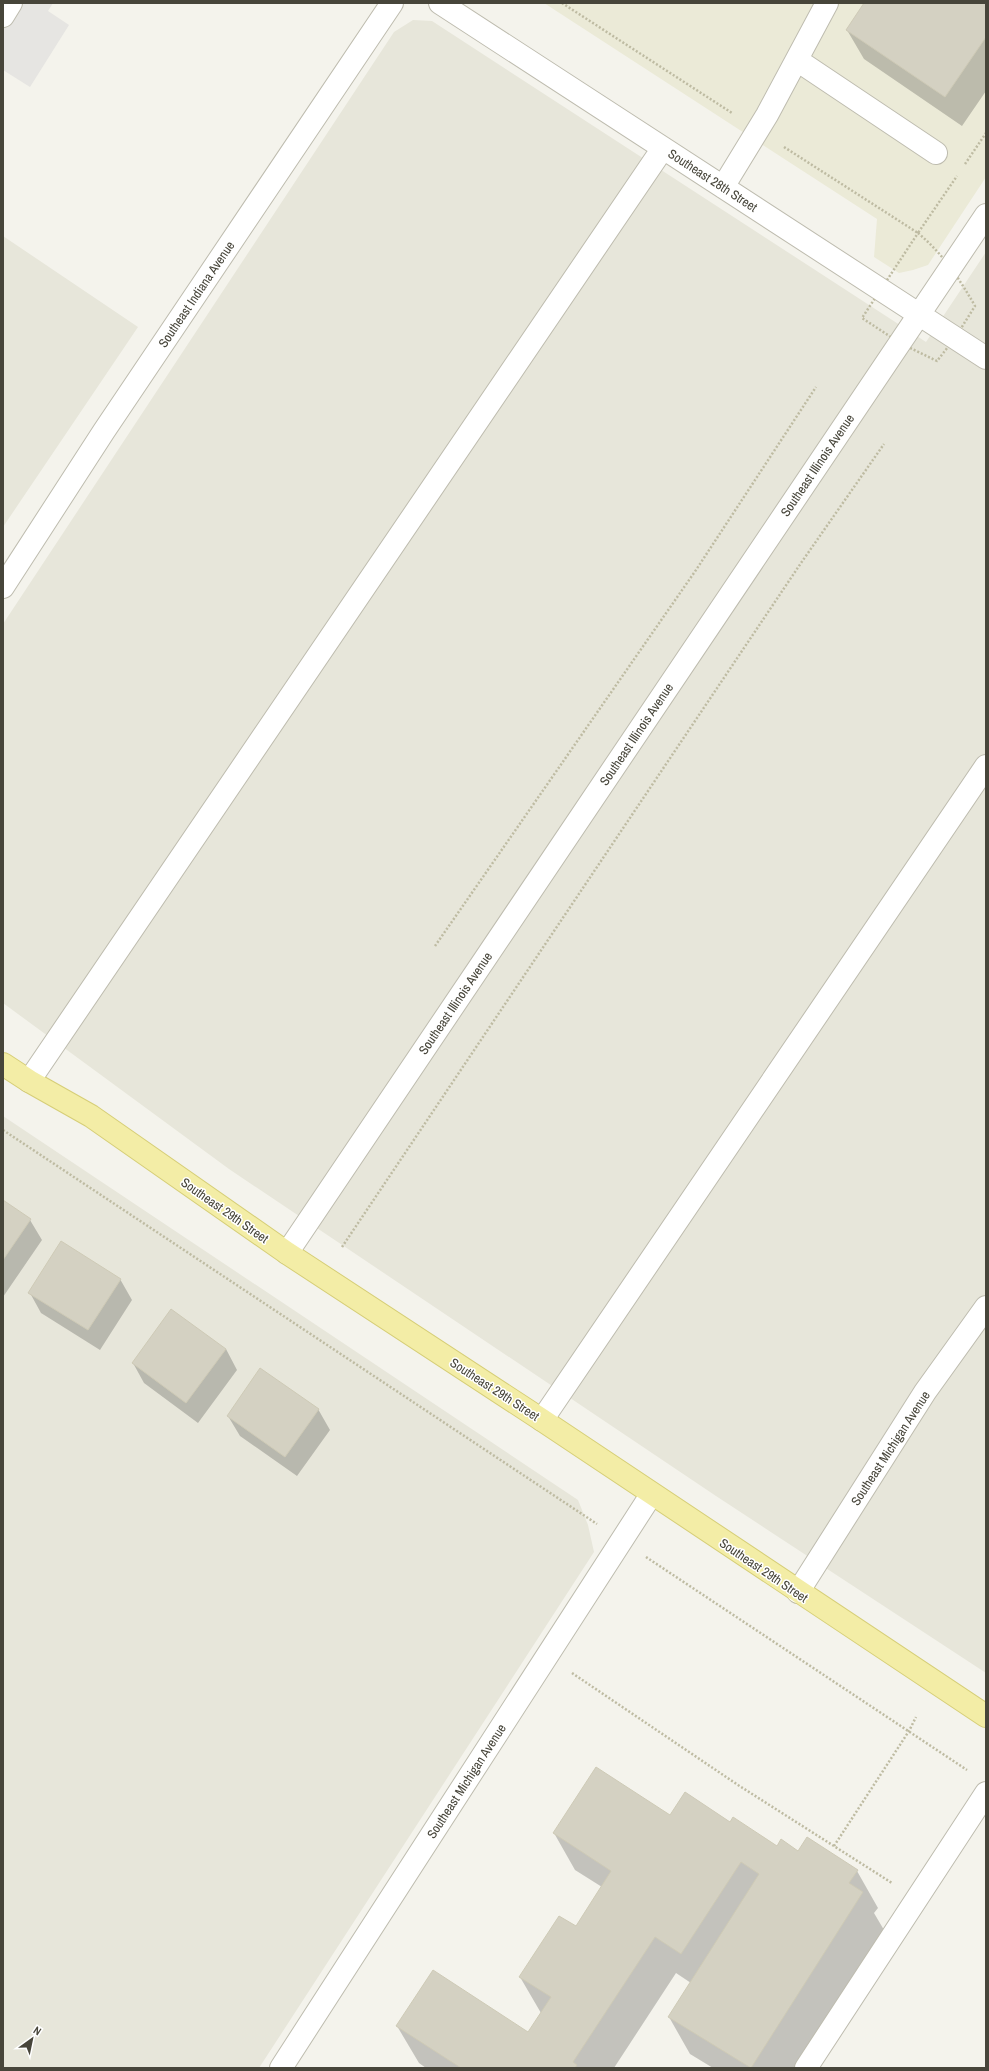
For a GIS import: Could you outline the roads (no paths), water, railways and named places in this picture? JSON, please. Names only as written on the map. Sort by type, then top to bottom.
[{"type":"main road","name":"Southeast 29th Street","points":[[3,1064],[29,1081],[91,1116],[287,1253],[542,1420],[651,1495],[986,1716]]},
{"type":"street","points":[[3,16],[11,3]]},
{"type":"street","name":"Southeast Indiana Avenue","points":[[3,587],[104,431],[392,3]]},
{"type":"street","name":"Southeast 28th Street","points":[[440,3],[986,358]]},
{"type":"street","points":[[722,187],[767,115],[827,3]]},
{"type":"street","points":[[797,60],[936,153]]},
{"type":"street","points":[[29,1081],[663,148]]},
{"type":"street","name":"Southeast Illinois Avenue","points":[[287,1253],[986,215]]},
{"type":"street","points":[[542,1420],[986,766]]},
{"type":"street","name":"Southeast Michigan Avenue","points":[[798,1592],[925,1392],[986,1307]]},
{"type":"street","name":"Southeast Michigan Avenue","points":[[281,2068],[651,1495]]},
{"type":"street","points":[[806,2068],[986,1794]]}]
